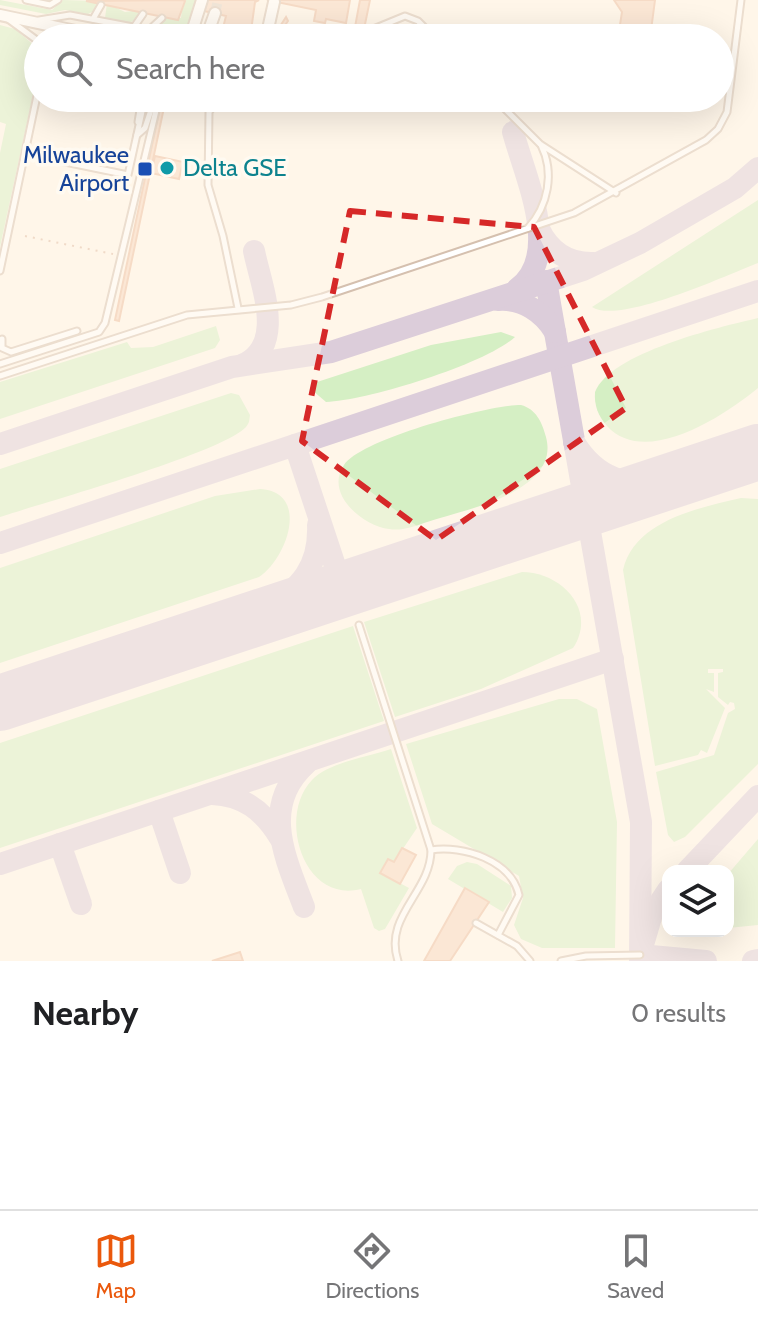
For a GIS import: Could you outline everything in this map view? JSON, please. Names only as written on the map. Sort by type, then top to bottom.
[{"type":"street","points":[[194,24],[202,0]]},
{"type":"street","points":[[269,24],[274,2]]},
{"type":"street","points":[[211,24],[215,13]]},
{"type":"street","points":[[2,16],[40,24]]},
{"type":"lane","points":[[26,0],[50,5],[58,0]]},
{"type":"lane","points":[[734,47],[741,0]]},
{"type":"lane","points":[[92,19],[101,5]]},
{"type":"lane","points":[[135,24],[143,14]]},
{"type":"lane","points":[[32,22],[70,15],[118,24]]},
{"type":"lane","points":[[2,16],[24,31]]},
{"type":"lane","points":[[386,24],[405,16],[421,24]]},
{"type":"lane","points":[[157,24],[162,18]]},
{"type":"lane","points":[[0,271],[34,112]]},
{"type":"lane","points":[[41,157],[128,175],[141,112]]},
{"type":"lane","points":[[137,135],[145,128],[151,112]]},
{"type":"lane","points":[[0,364],[99,332],[109,314],[154,112]]},
{"type":"lane","points":[[209,112],[208,185],[223,236],[238,308]]},
{"type":"lane","points":[[508,112],[540,144],[616,193]]},
{"type":"lane","points":[[0,376],[187,315],[291,305],[322,297],[574,213],[616,193],[706,140],[723,122],[724,112]]},
{"type":"lane","points":[[526,230],[542,209],[548,180],[547,160],[540,144]]},
{"type":"lane","points":[[2,339],[2,348],[11,352],[77,331]]},
{"type":"lane","points":[[359,625],[431,850],[429,866],[397,924],[394,946],[398,961]]},
{"type":"lane","points":[[431,850],[471,852],[512,875],[519,895],[498,935]]},
{"type":"lane","points":[[476,923],[517,946],[530,961]]},
{"type":"lane","points":[[561,961],[586,956],[640,955]]},
{"type":"path","points":[[25,236],[121,256]]},
{"type":"highlighted area","points":[[350,211],[534,227],[626,408],[436,540],[302,441]]},
{"type":"green space","points":[[0,0],[52,10],[63,0],[97,1],[94,11],[88,14],[65,10],[46,14],[0,5]]},
{"type":"green space","points":[[183,0],[196,0],[191,24],[162,24],[167,16],[181,18]]},
{"type":"green space","points":[[107,3],[125,12],[139,10],[139,16],[130,23],[105,18]]},
{"type":"green space","points":[[0,25],[15,29],[24,37],[24,112],[29,112],[0,247],[0,153],[6,124],[0,122]]},
{"type":"green space","points":[[758,200],[758,263],[648,304],[606,311],[592,307]]},
{"type":"green space","points":[[758,318],[758,388],[725,412],[684,433],[663,440],[642,442],[623,438],[601,418],[595,392],[605,378],[621,365],[668,344]]},
{"type":"green space","points":[[216,326],[220,340],[215,348],[0,419],[0,382],[127,342],[131,348],[153,347]]},
{"type":"green space","points":[[501,332],[515,337],[479,358],[396,388],[326,402],[312,390],[314,383],[431,345]]},
{"type":"green space","points":[[231,393],[239,395],[250,415],[246,427],[231,437],[170,463],[0,517],[0,469]]},
{"type":"green space","points":[[521,405],[531,410],[540,421],[546,437],[547,456],[539,472],[505,496],[398,529],[368,522],[349,507],[343,497],[339,476],[344,465],[374,445],[455,417]]},
{"type":"green space","points":[[260,489],[276,493],[285,501],[289,527],[278,555],[259,577],[0,663],[0,568],[215,496]]},
{"type":"green space","points":[[741,498],[758,499],[758,764],[685,837],[674,842],[668,835],[656,772],[714,755],[728,713],[735,709],[734,703],[728,705],[718,697],[718,673],[723,669],[708,669],[708,673],[714,673],[714,692],[706,689],[725,708],[707,753],[701,750],[698,755],[655,766],[623,570],[629,553],[654,528],[688,512]]},
{"type":"green space","points":[[522,572],[550,579],[572,596],[581,620],[580,634],[573,648],[481,689],[395,717],[364,622]]},
{"type":"green space","points":[[353,626],[384,721],[0,848],[0,743]]},
{"type":"green space","points":[[559,699],[577,699],[597,709],[617,822],[615,948],[542,948],[521,939],[514,925],[523,898],[519,876],[432,824],[406,744]]},
{"type":"green space","points":[[391,749],[417,828],[394,862],[381,873],[409,888],[385,929],[379,931],[374,928],[361,889],[341,890],[324,883],[311,871],[302,854],[297,834],[297,814],[302,796],[319,774],[338,764]]},
{"type":"green space","points":[[758,839],[758,925],[734,927],[734,867]]},
{"type":"green space","points":[[467,862],[477,864],[511,886],[512,898],[503,912],[448,879],[457,866]]},
{"type":"building","points":[[183,0],[185,1],[178,20],[86,1]]},
{"type":"building","points":[[207,0],[259,0],[255,2],[252,24],[224,24],[226,16],[204,11]]},
{"type":"building","points":[[267,0],[350,0],[346,23],[326,19],[325,23],[314,21],[316,10]]},
{"type":"building","points":[[360,0],[370,0],[365,24],[356,24]]},
{"type":"building","points":[[614,0],[655,0],[652,24],[620,24],[622,12]]},
{"type":"building","points":[[159,112],[163,112],[119,321],[115,320]]},
{"type":"building","name":"Delta GSE","points":[[155,156],[183,162],[179,179],[151,173]]},
{"type":"building","points":[[402,848],[416,855],[400,884],[380,873],[388,859],[394,862]]},
{"type":"building","points":[[465,888],[489,902],[450,961],[424,961]]},
{"type":"building","points":[[240,952],[243,961],[212,961]]},
{"type":"taxiway","points":[[513,132],[532,193],[539,237],[531,275],[517,289]]},
{"type":"taxiway","points":[[0,444],[232,367],[331,352],[583,270],[640,243],[735,188],[758,168]]},
{"type":"taxiway","points":[[539,229],[561,255],[594,263]]},
{"type":"taxiway","points":[[242,365],[256,356],[264,344],[267,330],[268,314],[254,251]]},
{"type":"taxiway","points":[[546,281],[641,822],[640,961]]},
{"type":"taxiway","points":[[0,543],[758,291]]},
{"type":"taxiway","points":[[498,300],[515,301],[531,308],[555,332]]},
{"type":"taxiway","points":[[574,442],[593,465],[614,478],[638,483],[688,473],[758,435]]},
{"type":"taxiway","points":[[295,445],[343,590]]},
{"type":"taxiway","points":[[261,617],[294,589],[310,568],[315,556],[318,525]]},
{"type":"taxiway","points":[[0,864],[613,659]]},
{"type":"taxiway","points":[[304,907],[284,851],[280,815],[292,780],[306,764]]},
{"type":"taxiway","points":[[212,794],[252,806],[280,838]]},
{"type":"taxiway","points":[[693,865],[758,796]]},
{"type":"taxiway","points":[[159,811],[180,873]]},
{"type":"taxiway","points":[[60,844],[81,904]]},
{"type":"taxiway","points":[[662,899],[652,914],[640,955],[706,961]]},
{"type":"taxiway","points":[[753,961],[758,960]]},
{"type":"runway","points":[[0,703],[758,452]]},
{"type":"tunnel","points":[[215,13],[218,0]]},
{"type":"place","name":"Delta GSE","points":[[167,168]]},
{"type":"place","name":"Milwaukee Airport","points":[[145,169]]}]
